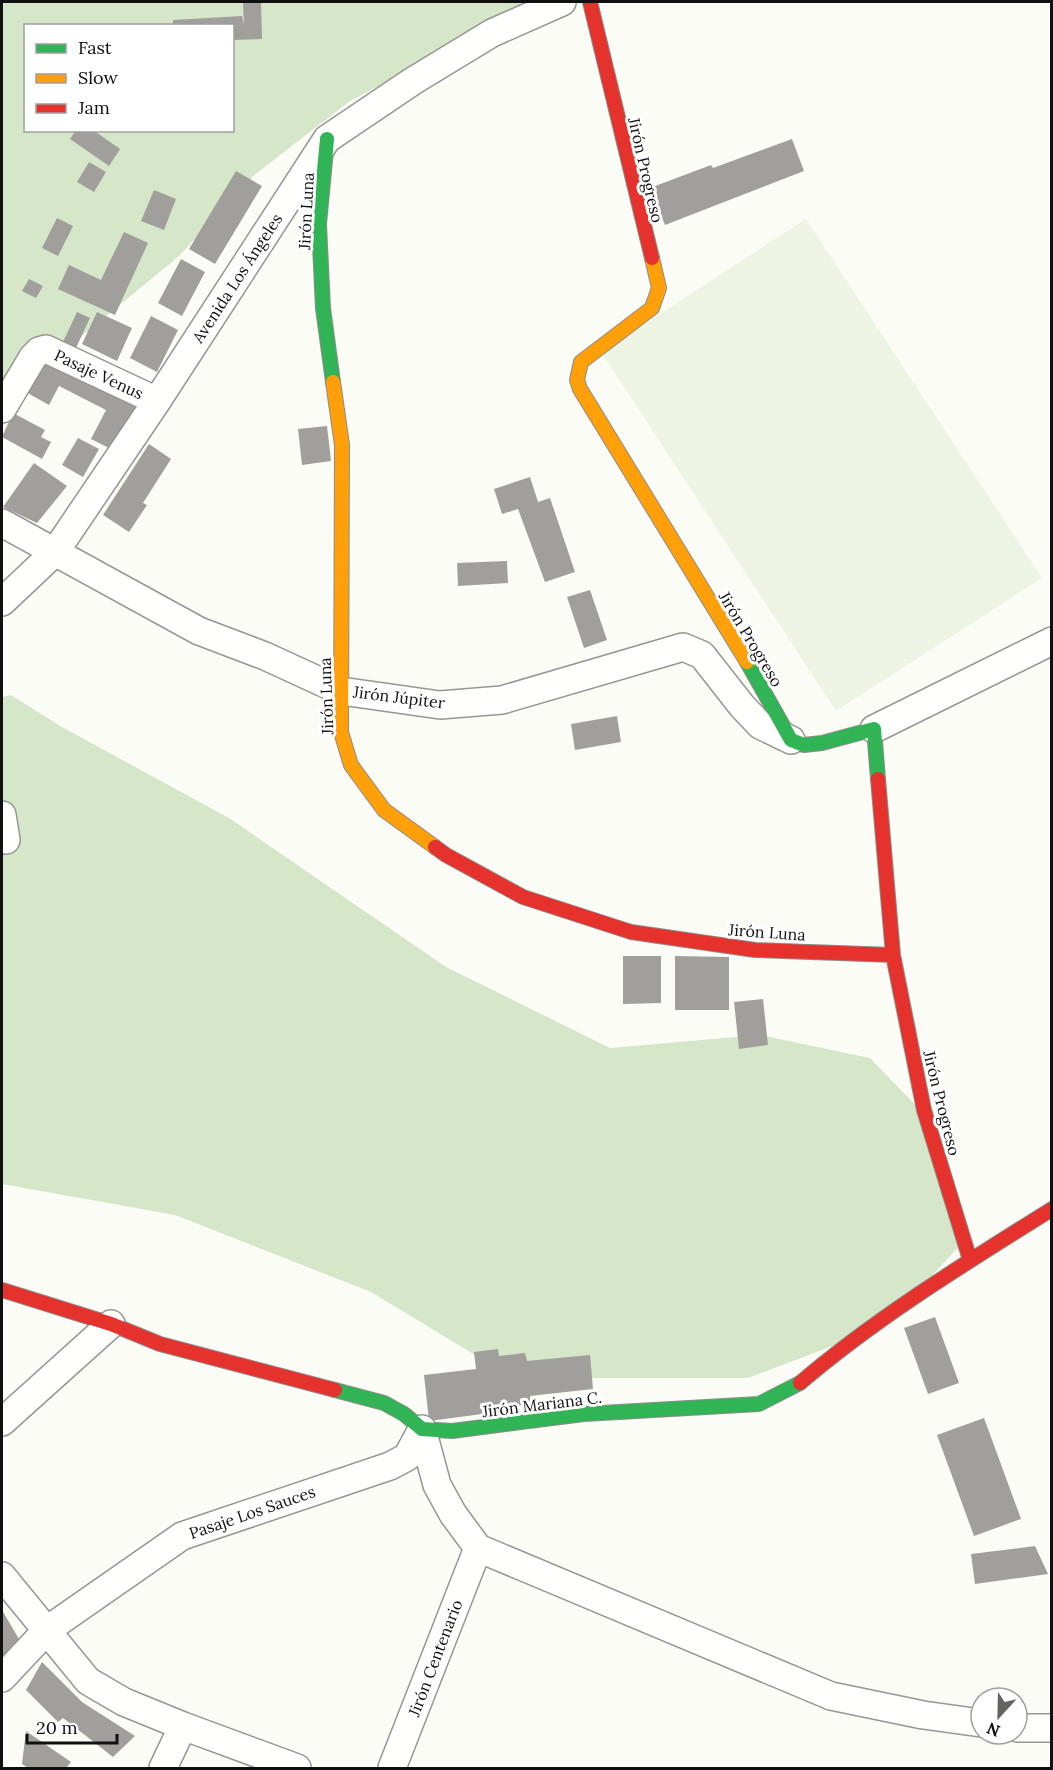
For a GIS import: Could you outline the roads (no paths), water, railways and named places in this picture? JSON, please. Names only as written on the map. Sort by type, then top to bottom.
[{"type":"street","name":"Avenida Los Ángeles","points":[[2,602],[55,552],[157,401],[327,139],[413,81],[492,33],[562,2]]},
{"type":"street","name":"Jirón Progreso","points":[[590,2],[658,288],[652,308],[581,362],[577,380],[580,389],[740,650],[791,740]]},
{"type":"street","name":"Jirón Luna","points":[[327,139],[319,224],[323,308],[342,445],[341,732],[351,765],[384,810],[446,855],[523,897],[631,932],[754,950],[893,954]]},
{"type":"street","name":"Pasaje Venus","points":[[2,409],[33,357],[39,351],[46,349],[157,401]]},
{"type":"street","name":"Jirón Júpiter","points":[[2,523],[199,631],[341,691],[440,705],[502,700],[682,647],[702,655],[760,725],[791,740]]},
{"type":"street","points":[[791,740],[804,745],[822,743],[874,729],[1052,642]]},
{"type":"street","name":"Jirón Progreso","points":[[874,729],[893,954],[924,1110],[970,1260]]},
{"type":"street","name":"Jirón Mariana C.","points":[[422,1429],[452,1431],[584,1414],[759,1404],[795,1387],[837,1351],[970,1260],[1052,1209]]},
{"type":"street","points":[[2,1290],[111,1324],[160,1344],[384,1403],[404,1413],[422,1429],[438,1485],[453,1514],[478,1548],[831,1696],[923,1715],[969,1721]]},
{"type":"street","points":[[2,1422],[111,1324]]},
{"type":"street","name":"Pasaje Los Sauces","points":[[2,1678],[47,1630],[182,1536],[390,1466],[407,1457],[422,1429]]},
{"type":"street","name":"Jirón Centenario","points":[[392,1768],[478,1548]]},
{"type":"street","points":[[2,1576],[88,1681],[124,1702],[297,1768]]},
{"type":"street","points":[[164,1768],[183,1726]]},
{"type":"street","points":[[1029,1728],[1052,1728]]}]
